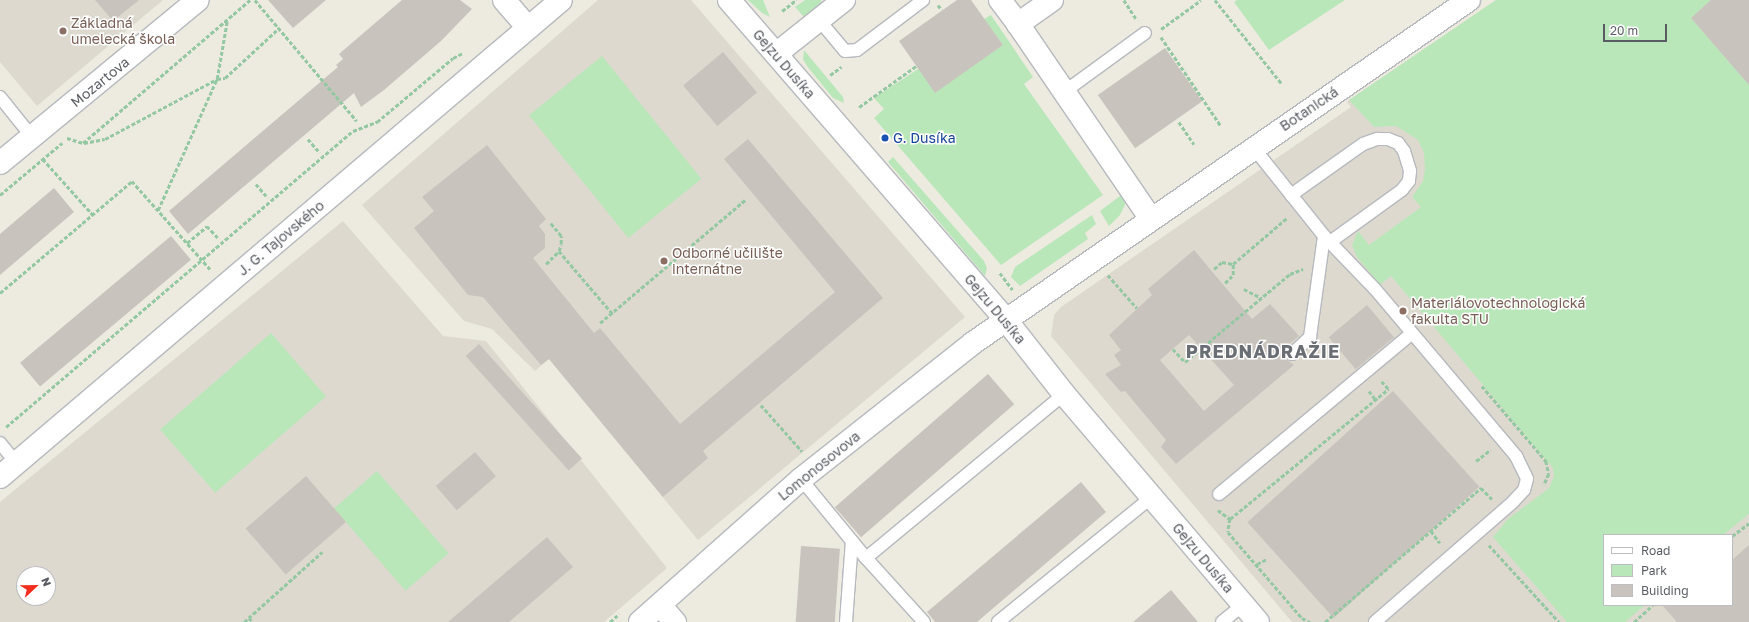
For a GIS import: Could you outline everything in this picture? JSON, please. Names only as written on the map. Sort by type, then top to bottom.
[{"type":"street","name":"Mozartova","points":[[0,163],[198,0]]},
{"type":"street","points":[[504,0],[528,28]]},
{"type":"street","name":"J. G. Tajovského","points":[[0,477],[562,0]]},
{"type":"street","name":"Gejzu Dusíka","points":[[729,0],[1006,320],[1064,394],[1258,622]]},
{"type":"street","points":[[1000,0],[1151,219]]},
{"type":"street","points":[[1018,24],[1052,0]]},
{"type":"street","name":"Botanická","points":[[1006,320],[1253,147],[1469,0]]},
{"type":"street","points":[[776,54],[839,2]]},
{"type":"street","name":"Lomonosovova","points":[[640,622],[801,479],[973,343],[1006,320]]},
{"type":"street","points":[[660,605],[675,622]]},
{"type":"lane","points":[[819,20],[845,51],[857,50],[923,0]]},
{"type":"lane","points":[[1064,92],[1145,33]]},
{"type":"lane","points":[[0,96],[32,137]]},
{"type":"lane","points":[[1291,195],[1363,144],[1377,139],[1388,139],[1398,143],[1404,151],[1410,171],[1408,181],[1402,190],[1327,239],[1319,271],[1310,337],[1292,354]]},
{"type":"lane","points":[[1253,147],[1327,239],[1375,289],[1411,334],[1516,456],[1527,479],[1524,490],[1513,502],[1375,622]]},
{"type":"lane","points":[[1219,494],[1411,334]]},
{"type":"lane","points":[[866,558],[1064,394]]},
{"type":"lane","points":[[0,443],[16,463]]},
{"type":"lane","points":[[801,479],[866,558],[924,622]]},
{"type":"lane","points":[[998,622],[1152,497]]},
{"type":"lane","points":[[846,622],[852,541]]},
{"type":"lane","points":[[1222,622],[1243,605]]},
{"type":"path","points":[[84,143],[250,0]]},
{"type":"path","points":[[255,0],[357,121]]},
{"type":"path","points":[[782,12],[796,0]]},
{"type":"path","points":[[1124,0],[1145,33]]},
{"type":"path","points":[[1201,0],[1157,32],[1221,126]]},
{"type":"path","points":[[1214,0],[1282,84]]},
{"type":"path","points":[[158,210],[217,79],[227,20]]},
{"type":"path","points":[[0,195],[68,137],[84,143],[105,138],[217,79],[225,78],[279,28]]},
{"type":"path","points":[[0,432],[352,131],[377,122],[453,58],[466,51]]},
{"type":"path","points":[[859,107],[916,66]]},
{"type":"path","points":[[1179,122],[1194,144]]},
{"type":"path","points":[[308,139],[320,153]]},
{"type":"path","points":[[43,159],[93,215]]},
{"type":"path","points":[[0,293],[132,181],[224,286]]},
{"type":"path","points":[[256,184],[268,198]]},
{"type":"path","points":[[600,323],[746,198]]},
{"type":"path","points":[[1225,282],[1233,275],[1233,264],[1300,207]]},
{"type":"path","points":[[546,264],[559,251],[561,236],[550,223]]},
{"type":"path","points":[[187,243],[207,226],[219,239]]},
{"type":"path","points":[[559,251],[612,313]]},
{"type":"path","points":[[1214,269],[1222,262],[1233,264]]},
{"type":"path","points":[[1173,349],[1185,362],[1290,274],[1302,269],[1319,271]]},
{"type":"path","points":[[1105,272],[1137,308]]},
{"type":"path","points":[[1244,289],[1262,298]]},
{"type":"path","points":[[1310,622],[1302,618],[1228,532],[1230,519],[1388,389],[1378,378],[1384,373]]},
{"type":"path","points":[[1476,461],[1491,448]]},
{"type":"path","points":[[1325,622],[1481,488],[1493,500],[1498,494]]},
{"type":"path","points":[[1219,494],[1208,503],[1230,519]]},
{"type":"path","points":[[1733,535],[1749,522]]},
{"type":"path","points":[[1484,540],[1559,622]]},
{"type":"path","points":[[244,622],[322,552]]},
{"type":"path","points":[[1257,564],[1267,559]]},
{"type":"path","points":[[1634,622],[1652,606]]},
{"type":"path","points":[[249,618],[253,622]]},
{"type":"shaded area","name":"Základná umelecká škola","points":[[0,0],[163,0],[37,106],[0,62]]},
{"type":"shaded area","name":"Odborné učilište internátne","points":[[598,0],[691,0],[965,317],[698,540],[549,359],[535,371],[492,329],[464,321],[362,205]]},
{"type":"shaded area","name":"Materiálovotechnologická fakulta STU","points":[[1496,0],[1749,0],[1749,622],[1292,622],[1051,336],[1054,315],[1061,307],[1351,107],[1347,102]]},
{"type":"shaded area","points":[[343,221],[443,336],[486,341],[667,568],[604,622],[0,622],[0,502]]},
{"type":"green space","points":[[748,0],[763,0],[770,17],[762,13]]},
{"type":"green space","points":[[805,0],[821,0],[822,4],[805,18],[795,7]]},
{"type":"green space","points":[[1237,0],[1345,0],[1269,50],[1234,2]]},
{"type":"green space","points":[[1496,0],[1711,0],[1691,18],[1749,85],[1749,514],[1724,534],[1603,534],[1603,606],[1644,606],[1625,622],[1567,622],[1493,537],[1508,519],[1549,488],[1554,476],[1553,468],[1391,276],[1380,285],[1357,257],[1352,245],[1358,231],[1369,245],[1421,207],[1412,197],[1423,181],[1425,169],[1424,153],[1418,140],[1396,126],[1374,127],[1349,100]]},
{"type":"green space","points":[[991,15],[1033,77],[1024,84],[1103,195],[1001,265],[874,118],[884,109],[874,98],[918,69],[1003,45],[984,19]]},
{"type":"green space","points":[[804,50],[843,97],[844,103],[833,98],[807,66],[803,59]]},
{"type":"green space","points":[[602,56],[701,179],[628,238],[529,115]]},
{"type":"green space","points":[[893,157],[984,261],[987,268],[985,276],[888,162]]},
{"type":"green space","points":[[1124,193],[1125,205],[1120,215],[1109,226],[1100,211]]},
{"type":"green space","points":[[1092,215],[1096,224],[1085,233],[1088,239],[1020,286],[1011,277],[1015,267]]},
{"type":"green space","points":[[271,333],[326,396],[215,493],[160,429]]},
{"type":"green space","points":[[377,471],[449,553],[405,591],[334,508]]},
{"type":"building","points":[[95,0],[139,0],[113,21]]},
{"type":"building","points":[[268,0],[326,0],[293,28]]},
{"type":"building","points":[[402,0],[460,0],[472,9],[441,41],[384,90],[361,107],[354,93],[188,234],[169,211],[338,67],[336,65],[343,59],[339,54]]},
{"type":"building","points":[[957,0],[971,0],[1003,45],[935,93],[899,41]]},
{"type":"building","points":[[1711,0],[1749,0],[1749,85],[1691,18]]},
{"type":"building","points":[[1165,48],[1202,101],[1135,148],[1098,95]]},
{"type":"building","points":[[723,52],[757,93],[717,126],[683,85]]},
{"type":"building","points":[[748,139],[883,298],[703,451],[708,458],[663,497],[549,359],[541,365],[483,297],[468,295],[414,228],[434,211],[422,197],[487,145],[546,219],[539,226],[545,234],[545,248],[533,258],[594,333],[600,328],[680,424],[835,292],[724,159]]},
{"type":"building","points":[[54,188],[74,212],[0,275],[0,234]]},
{"type":"building","points":[[171,236],[191,260],[40,386],[20,363]]},
{"type":"building","points":[[1194,250],[1252,319],[1270,304],[1299,336],[1282,350],[1286,359],[1294,365],[1176,464],[1161,447],[1166,440],[1125,391],[1121,392],[1105,374],[1121,365],[1114,355],[1121,350],[1109,335],[1152,295],[1148,289]],"holes":[[[1189,335],[1234,385],[1204,411],[1160,360]]]},
{"type":"building","points":[[1367,305],[1394,337],[1356,369],[1329,337]]},
{"type":"building","points":[[479,344],[582,458],[569,470],[466,356]]},
{"type":"building","points":[[988,374],[1014,404],[861,537],[835,507]]},
{"type":"building","points":[[1393,391],[1479,487],[1334,618],[1247,522]]},
{"type":"building","points":[[475,452],[496,476],[457,510],[436,486]]},
{"type":"building","points":[[306,476],[346,522],[286,575],[246,528]]},
{"type":"building","points":[[1081,482],[1106,512],[977,622],[935,622],[927,612]]},
{"type":"building","points":[[547,537],[573,567],[509,622],[448,622]]},
{"type":"building","points":[[1749,545],[1749,622],[1677,622],[1663,606],[1733,606],[1733,559]]},
{"type":"building","points":[[801,546],[840,549],[835,622],[796,622]]},
{"type":"building","points":[[1171,590],[1198,622],[1133,622]]},
{"type":"place","name":"Základná umelecká škola","points":[[63,31]]},
{"type":"place","name":"G. Dusíka","points":[[885,138]]},
{"type":"place","name":"Odborné učilište internátne","points":[[664,261]]},
{"type":"place","name":"Materiálovotechnologická fakulta STU","points":[[1403,311]]},
{"type":"district","name":"PREDNÁDRAŽIE","points":[[1263,351]]}]
